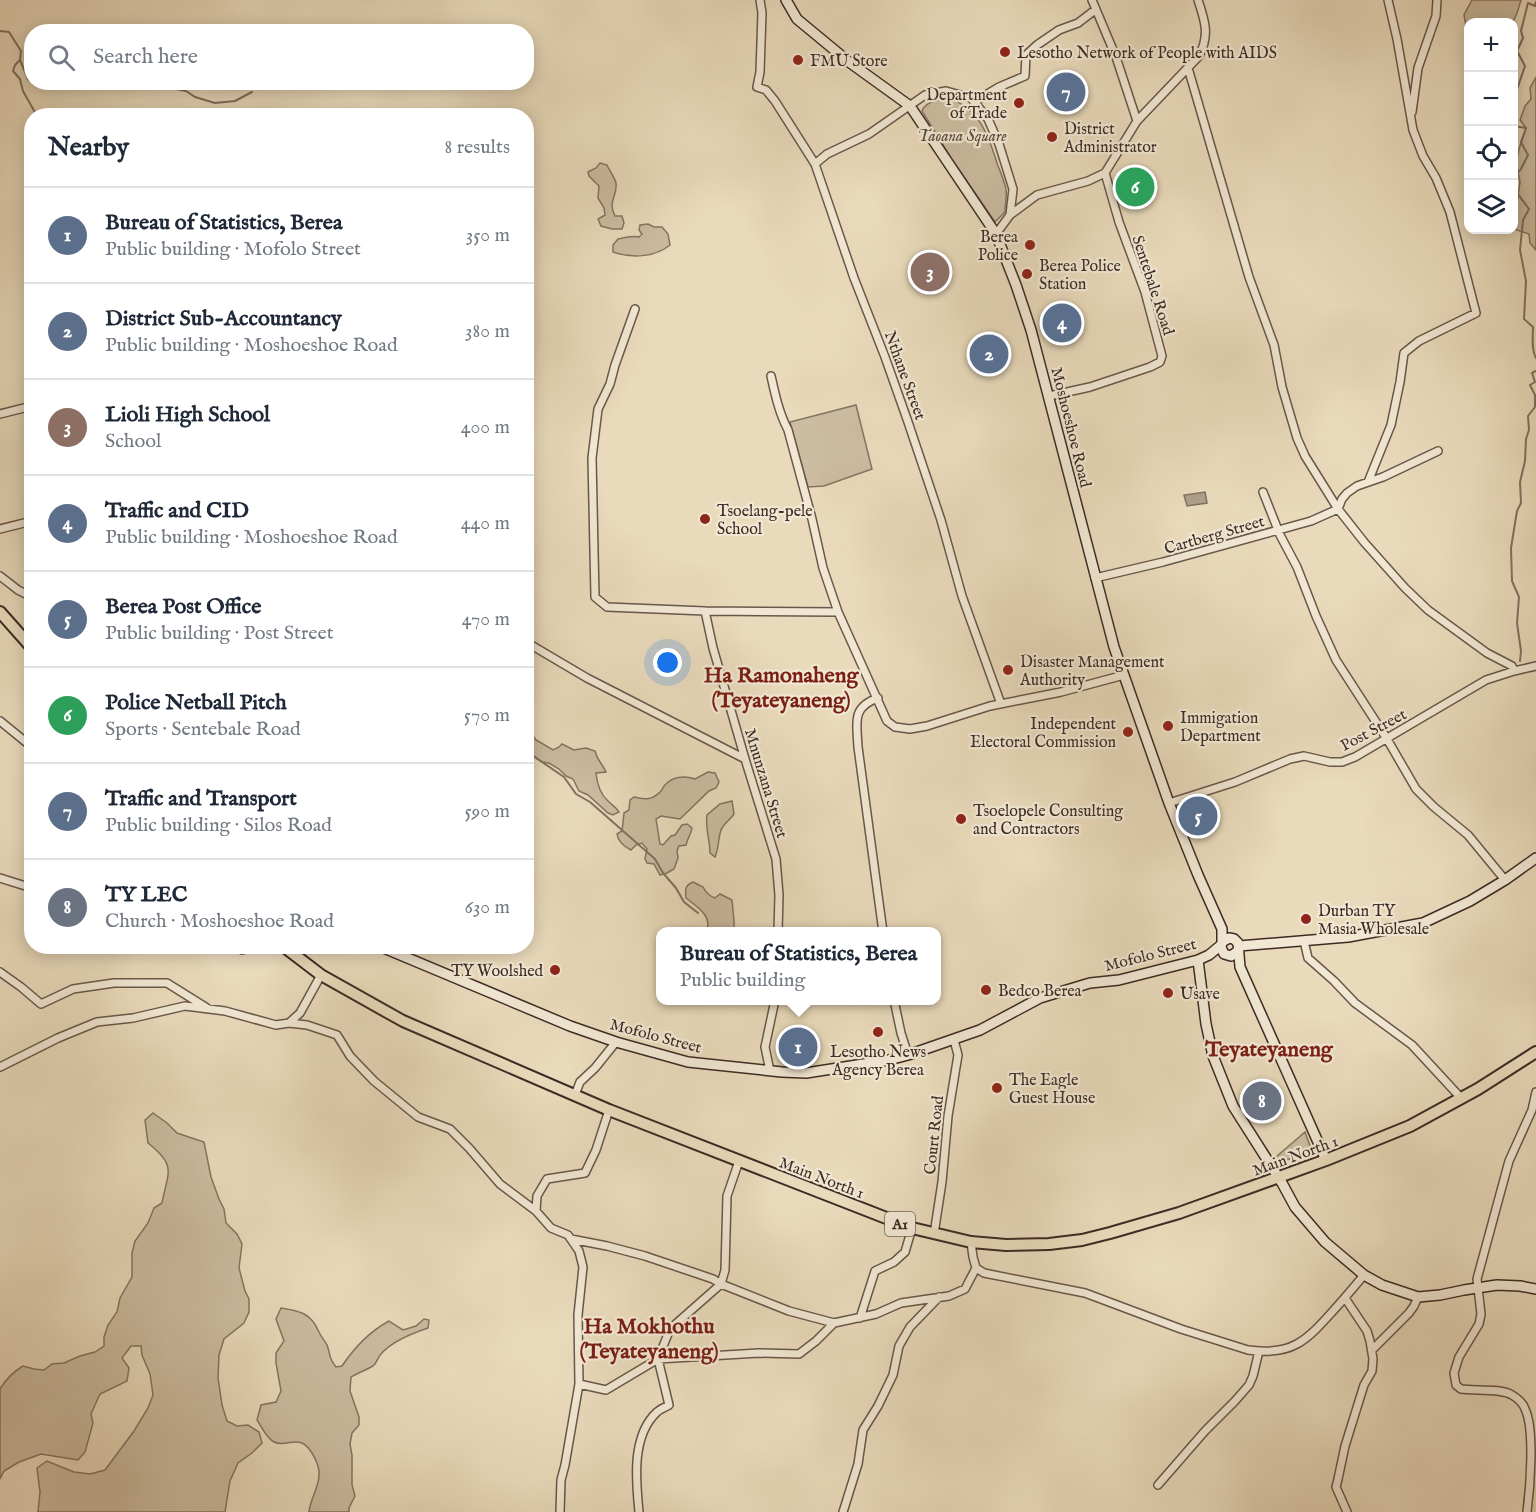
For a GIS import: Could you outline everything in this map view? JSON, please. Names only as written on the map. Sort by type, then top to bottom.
[{"type":"main road","name":"Moshoeshoe Road","points":[[786,0],[797,19],[849,62],[910,106],[996,234],[1031,330],[1114,647],[1169,803],[1222,929],[1224,949]]},
{"type":"main road","points":[[0,612],[24,639]]},
{"type":"main road","points":[[1238,948],[1348,937],[1423,923],[1470,901],[1536,858]]},
{"type":"main road","name":"Moshoeshoe Road","points":[[1222,929],[1236,941],[1238,948]]},
{"type":"main road","points":[[1224,949],[1226,938],[1232,938]]},
{"type":"main road","points":[[1224,949],[1234,955],[1238,948]]},
{"type":"main road","points":[[1238,948],[1240,967]]},
{"type":"main road","points":[[1224,949],[1240,967],[1326,1160]]},
{"type":"main road","name":"Mofolo Street","points":[[399,954],[570,1026],[616,1042],[688,1062],[806,1073],[908,1055],[980,1030],[1040,998],[1079,986],[1119,980],[1198,960],[1224,949]]},
{"type":"main road","name":"Main North 1","points":[[293,954],[321,975],[403,1021],[609,1110],[912,1228],[971,1242],[1006,1245],[1083,1240],[1179,1213],[1326,1160],[1410,1126],[1536,1052]]},
{"type":"main road","points":[[1198,960],[1206,1024],[1213,1056],[1233,1106],[1295,1207],[1324,1242],[1364,1275],[1382,1285],[1418,1297],[1497,1285],[1536,1289]]},
{"type":"street","name":"Nthane Street","points":[[760,0],[762,13],[758,87],[766,90],[775,101],[814,164],[942,520],[962,596],[1001,704]]},
{"type":"street","points":[[1092,0],[1116,57],[1137,121]]},
{"type":"street","points":[[996,234],[1010,215],[1037,195],[1088,181],[1105,173],[1137,121],[1199,56],[1205,44],[1205,20],[1198,0]]},
{"type":"street","points":[[1368,482],[1391,424],[1404,352],[1419,341],[1476,313],[1450,212],[1413,130],[1388,0]]},
{"type":"street","points":[[1411,117],[1418,68],[1436,16],[1437,0]]},
{"type":"street","points":[[974,102],[999,87],[1026,76],[1026,55],[1059,30],[1078,23],[1095,10]]},
{"type":"street","points":[[1188,68],[1249,277],[1274,345],[1282,387],[1297,438],[1305,456],[1338,509],[1405,588],[1428,610],[1487,653],[1512,666],[1514,671]]},
{"type":"street","points":[[814,164],[827,154],[869,134],[925,95],[946,91],[971,98],[988,119],[1007,166],[1013,189],[1010,215]]},
{"type":"street","name":"Sentebale Road","points":[[1049,396],[1090,387],[1149,367],[1160,362],[1162,356],[1145,292],[1119,222],[1105,173]]},
{"type":"street","points":[[635,309],[610,384],[598,409],[592,458],[595,597],[607,607],[705,611],[838,612]]},
{"type":"street","points":[[771,376],[776,400],[788,430],[813,519],[823,568],[838,612],[887,721],[895,727],[910,729],[927,726],[1001,704],[1061,692],[1124,675]]},
{"type":"street","points":[[0,414],[24,407]]},
{"type":"street","points":[[1338,509],[1342,499],[1357,486],[1438,452]]},
{"type":"street","points":[[1263,492],[1336,660],[1416,789],[1468,836],[1505,880]]},
{"type":"street","name":"Cartberg Street","points":[[1095,578],[1278,530],[1338,509]]},
{"type":"street","points":[[0,529],[24,523]]},
{"type":"street","points":[[0,576],[24,593]]},
{"type":"street","name":"Mnunzana Street","points":[[705,611],[713,648],[776,859],[779,895],[778,927]]},
{"type":"street","points":[[534,647],[587,678],[745,759]]},
{"type":"street","name":"Post Street","points":[[1169,803],[1235,782],[1290,759],[1304,756],[1330,762],[1342,762],[1354,758],[1486,680],[1532,667]]},
{"type":"street","points":[[878,698],[868,701],[857,716],[858,747],[882,927]]},
{"type":"street","points":[[0,721],[24,740]]},
{"type":"street","points":[[0,878],[24,886]]},
{"type":"street","points":[[1304,940],[1308,958],[1355,1003],[1412,1045],[1461,1098]]},
{"type":"street","points":[[0,972],[41,1004],[73,990],[93,986],[114,983],[167,983],[209,1009]]},
{"type":"street","points":[[289,1023],[300,1013],[321,975]]},
{"type":"street","points":[[770,1071],[765,1047],[774,1005]]},
{"type":"street","points":[[895,1005],[908,1055]]},
{"type":"street","points":[[0,1067],[58,1038],[97,1022],[133,1018],[185,1006],[225,1011],[276,1025],[289,1023],[308,1025],[337,1035],[350,1056],[374,1081],[418,1117],[450,1130],[500,1184],[536,1211],[551,1228],[568,1235],[579,1251],[583,1267],[579,1297],[579,1384],[566,1465],[561,1480],[560,1512]]},
{"type":"street","name":"Court Road","points":[[934,1234],[953,1075],[958,1055],[954,1040]]},
{"type":"street","points":[[575,1095],[580,1082],[616,1042]]},
{"type":"street","points":[[1527,1512],[1530,1445],[1525,1408],[1511,1393],[1461,1389],[1456,1385],[1454,1373],[1459,1357],[1479,1324],[1481,1314],[1477,1278],[1509,1161],[1532,1110],[1536,1092]]},
{"type":"street","points":[[536,1211],[537,1196],[547,1179],[585,1173],[596,1150],[609,1110]]},
{"type":"street","points":[[639,1512],[636,1457],[646,1429],[657,1412],[669,1405],[658,1359],[670,1329],[721,1284],[725,1270],[727,1196],[739,1161]]},
{"type":"street","points":[[860,1318],[875,1271],[894,1262],[906,1252],[912,1228]]},
{"type":"street","points":[[571,1239],[645,1256],[713,1279],[789,1311],[834,1323],[876,1314],[901,1304],[949,1296],[965,1289],[976,1268]]},
{"type":"street","points":[[971,1242],[976,1268],[980,1271],[1084,1293],[1198,1334],[1260,1352],[1289,1348],[1310,1337],[1364,1275]]},
{"type":"street","points":[[843,1512],[858,1464],[863,1430],[893,1375],[899,1346],[910,1327],[939,1297]]},
{"type":"street","points":[[1372,1350],[1409,1313],[1418,1297]]},
{"type":"street","points":[[1345,1298],[1367,1331],[1372,1350],[1372,1371],[1364,1385],[1354,1415],[1336,1487],[1347,1512]]},
{"type":"street","points":[[579,1384],[606,1390],[658,1359],[759,1353],[799,1354],[834,1323]]},
{"type":"street","points":[[1158,1485],[1249,1385],[1260,1352]]},
{"type":"green space","points":[[1472,0],[1521,0],[1515,18],[1465,18]]},
{"type":"green space","points":[[1536,77],[1536,250],[1530,243],[1529,234],[1518,230],[1520,182],[1518,153],[1526,128],[1520,120],[1525,106],[1531,99],[1530,88]]},
{"type":"green space","name":"Taoana Square","points":[[948,98],[976,116],[987,134],[1006,192],[1005,212],[995,222],[922,111],[930,103]]},
{"type":"green space","points":[[600,163],[607,165],[615,181],[616,188],[612,206],[615,216],[622,216],[624,223],[622,229],[601,226],[598,219],[605,215],[604,208],[598,198],[599,186],[588,172]]},
{"type":"green space","points":[[1143,169],[1152,199],[1128,206],[1119,176]]},
{"type":"green space","points":[[640,225],[662,227],[668,234],[670,245],[650,255],[642,256],[613,252],[613,245],[618,239],[639,237],[642,234],[639,230]]},
{"type":"green space","points":[[856,405],[872,469],[824,486],[808,487],[790,422]]},
{"type":"green space","points":[[534,737],[553,750],[562,744],[574,750],[586,748],[595,751],[606,772],[596,773],[599,788],[619,812],[613,815],[608,813],[588,795],[579,791],[573,779],[549,763],[542,762],[534,756]]},
{"type":"green space","points":[[708,772],[715,773],[719,782],[716,788],[709,791],[680,819],[661,816],[656,819],[660,844],[663,845],[675,835],[682,825],[687,824],[692,828],[686,845],[679,846],[674,869],[660,875],[654,864],[647,863],[645,859],[647,849],[642,843],[631,850],[622,844],[618,837],[617,834],[622,831],[624,813],[629,810],[630,800],[634,797],[652,798],[673,779],[684,777],[695,779]]},
{"type":"green space","points":[[732,801],[734,814],[721,830],[715,857],[710,853],[707,815],[720,804]]},
{"type":"green space","points":[[693,882],[703,887],[715,898],[720,894],[732,900],[734,927],[708,927],[706,917],[686,898],[688,885]]},
{"type":"green space","points":[[153,1113],[177,1133],[204,1142],[211,1177],[224,1209],[226,1223],[237,1234],[242,1244],[239,1268],[249,1299],[249,1312],[244,1323],[224,1339],[219,1355],[218,1378],[227,1421],[237,1426],[248,1425],[259,1432],[262,1443],[238,1463],[230,1481],[225,1512],[38,1512],[40,1492],[37,1468],[47,1461],[74,1472],[90,1474],[105,1470],[134,1431],[153,1395],[150,1374],[142,1355],[141,1346],[131,1346],[122,1358],[129,1368],[127,1381],[100,1394],[91,1414],[93,1423],[85,1452],[78,1460],[41,1454],[19,1462],[4,1471],[0,1479],[0,1389],[5,1382],[23,1366],[44,1370],[52,1364],[64,1363],[95,1352],[104,1346],[108,1325],[117,1312],[120,1298],[132,1277],[132,1253],[135,1241],[148,1223],[154,1208],[162,1203],[168,1176],[167,1164],[148,1143],[145,1120]]},
{"type":"green space","points":[[1305,1132],[1312,1151],[1278,1163],[1276,1157]]},
{"type":"green space","points":[[281,1308],[304,1314],[312,1321],[327,1345],[336,1367],[342,1366],[362,1341],[389,1321],[403,1330],[416,1326],[424,1319],[429,1320],[428,1328],[397,1341],[381,1354],[373,1366],[351,1377],[350,1391],[359,1417],[359,1425],[352,1433],[350,1444],[352,1485],[355,1496],[349,1512],[309,1512],[319,1480],[319,1471],[309,1448],[302,1443],[281,1444],[271,1440],[257,1420],[261,1405],[276,1402],[281,1391],[276,1353],[284,1341],[276,1319]]},
{"type":"shaded area","points":[[1205,492],[1207,503],[1187,506],[1184,495]]},
{"type":"waterway","points":[[1518,86],[1525,66],[1517,51],[1523,38],[1521,31],[1528,3],[1535,6],[1536,2]]},
{"type":"waterway","points":[[0,31],[9,32],[21,51],[20,60],[13,71],[20,79],[23,91],[33,108]]},
{"type":"waterway","points":[[20,60],[24,70]]},
{"type":"waterway","points":[[181,90],[215,103],[235,101],[252,92]]},
{"type":"waterway","points":[[1518,127],[1526,128],[1521,142],[1528,155],[1518,173]]},
{"type":"waterway","points":[[1518,194],[1529,209],[1523,220],[1520,250],[1526,281],[1524,319],[1533,327],[1533,347],[1536,358]]},
{"type":"waterway","points":[[1520,661],[1517,623],[1519,597],[1512,581],[1511,548],[1517,511],[1521,503],[1520,482],[1529,430],[1528,416],[1535,407],[1535,395],[1530,385],[1535,382],[1532,373],[1536,371]]},
{"type":"waterway","points":[[534,756],[564,777],[576,794],[590,802],[655,859],[684,902],[698,913]]},
{"type":"place","name":"Lesotho Network of People with AIDS","points":[[1005,52]]},
{"type":"place","name":"FMU Store","points":[[798,60]]},
{"type":"place","name":"Traffic and Transport","points":[[1066,92]]},
{"type":"place","name":"Department of Trade","points":[[1019,103]]},
{"type":"place","name":"District Administrator","points":[[1052,137]]},
{"type":"place","name":"Police Netball Pitch","points":[[1135,187]]},
{"type":"place","name":"Berea Police","points":[[1030,245]]},
{"type":"place","name":"Lioli High School","points":[[930,272]]},
{"type":"place","name":"Berea Police Station","points":[[1027,274]]},
{"type":"place","name":"Traffic and CID","points":[[1062,323]]},
{"type":"place","name":"District Sub-Accountancy","points":[[989,354]]},
{"type":"place","name":"Tsoelang-pele School","points":[[705,519]]},
{"type":"place","name":"Disaster Management Authority","points":[[1008,670]]},
{"type":"place","name":"Immigation Department","points":[[1168,726]]},
{"type":"place","name":"Independent Electoral Commission","points":[[1128,732]]},
{"type":"place","name":"Berea Post Office","points":[[1198,816]]},
{"type":"place","name":"Tsoelopele Consulting and Contractors","points":[[961,819]]},
{"type":"place","name":"Durban TY Masia Wholesale","points":[[1306,919]]},
{"type":"place","name":"TY Woolshed","points":[[555,970]]},
{"type":"place","name":"Bedco Berea","points":[[986,990]]},
{"type":"place","name":"Usave","points":[[1168,993]]},
{"type":"place","name":"Lesotho News Agency Berea","points":[[878,1032]]},
{"type":"place","name":"Bureau of Statistics, Berea","points":[[798,1047]]},
{"type":"place","name":"The Eagle Guest House","points":[[997,1088]]},
{"type":"place","name":"TY LEC","points":[[1262,1101]]},
{"type":"district","name":"Ha Ramonaheng (Teyateyaneng)","points":[[781,686]]},
{"type":"district","name":"Teyateyaneng","points":[[1269,1048]]},
{"type":"district","name":"Ha Mokhothu (Teyateyaneng)","points":[[649,1338]]}]
